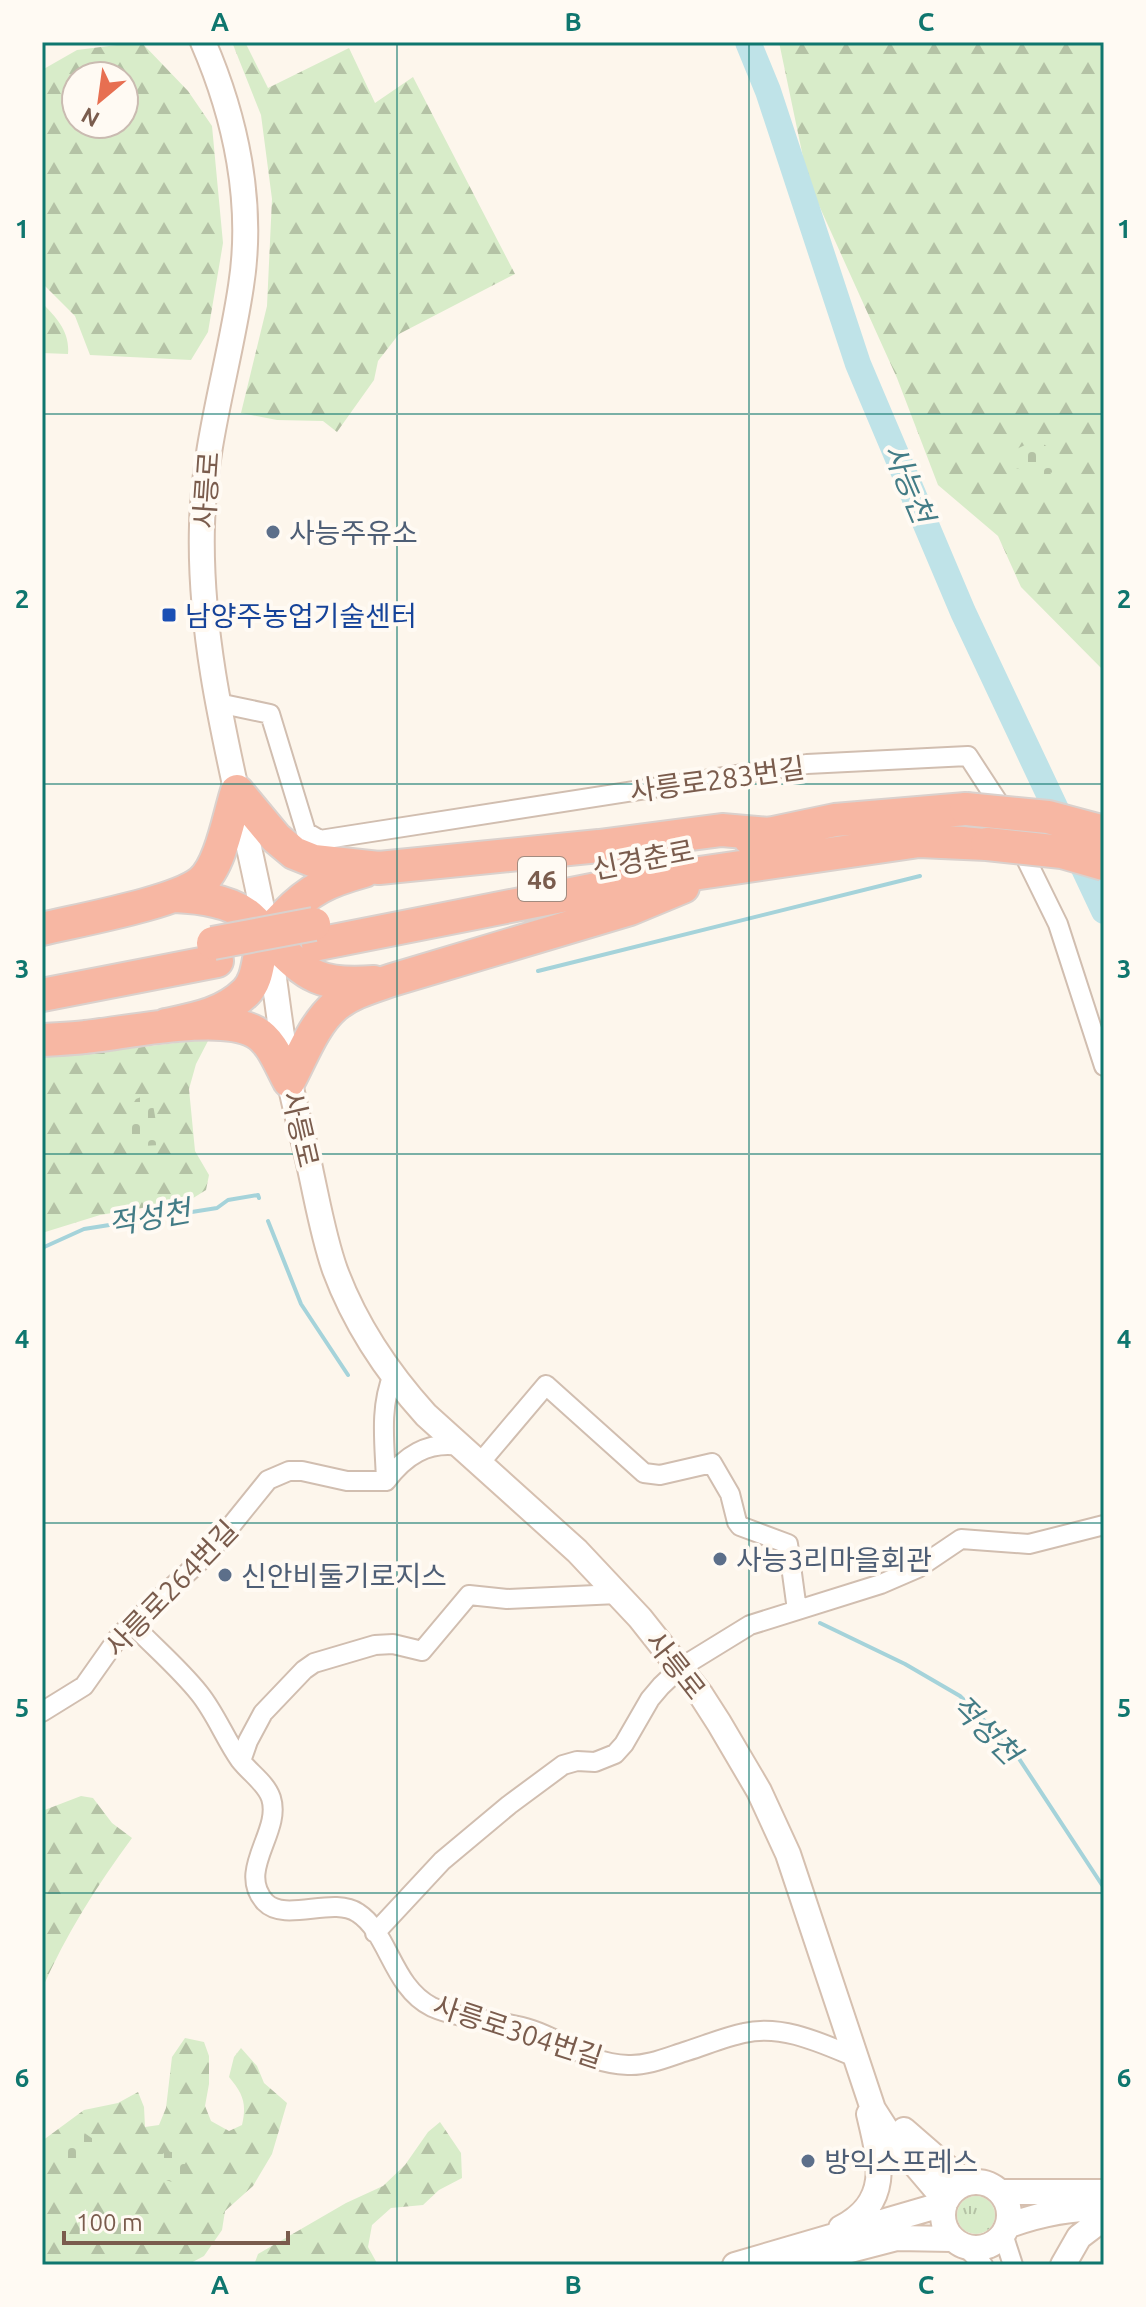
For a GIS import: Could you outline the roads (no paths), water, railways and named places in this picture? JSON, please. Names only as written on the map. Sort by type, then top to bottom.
[{"type":"highway","points":[[237,791],[276,838],[294,853],[314,861],[379,868]]},
{"type":"highway","points":[[42,929],[175,896],[202,881],[215,862],[237,791]]},
{"type":"highway","name":"신경춘로","points":[[316,934],[835,820],[966,809],[1048,817],[1104,832]]},
{"type":"highway","points":[[42,1040],[166,1025],[214,1014],[244,995],[253,984],[267,935],[311,891],[331,880],[379,868],[722,830],[769,834]]},
{"type":"highway","name":"신경춘로","points":[[42,975],[215,952],[617,885],[919,841],[1062,852],[1104,864]]},
{"type":"highway","points":[[289,1081],[312,1036],[335,1006],[354,994],[630,909],[724,870]]},
{"type":"highway","points":[[175,896],[197,897],[246,914],[299,969],[315,977],[336,982],[392,980]]},
{"type":"highway","name":"신경춘로","points":[[42,995],[215,952]]},
{"type":"highway","points":[[166,1025],[228,1025],[256,1032],[267,1042],[289,1081]]},
{"type":"street","name":"사릉로","points":[[203,42],[228,104],[244,198],[242,282],[210,435],[202,525],[204,607],[218,703],[267,935],[289,1081],[334,1268],[365,1332],[393,1375],[426,1415],[577,1551],[618,1594],[680,1668],[725,1733],[775,1823],[802,1893],[873,2109],[889,2134],[945,2202]]},
{"type":"street","name":"사릉로283번길","points":[[218,703],[270,714],[306,832],[320,840],[807,764],[968,756],[998,802],[1058,924],[1104,1066]]},
{"type":"street","points":[[386,1481],[385,1406],[393,1375]]},
{"type":"street","points":[[480,1463],[546,1385],[644,1473],[660,1475],[712,1463],[733,1500],[737,1522],[746,1529],[788,1544],[797,1610]]},
{"type":"street","points":[[386,1481],[405,1459],[419,1451],[443,1443],[460,1446]]},
{"type":"street","name":"사릉로264번길","points":[[42,1712],[84,1686],[120,1635],[209,1553],[268,1480],[278,1473],[302,1471],[347,1481],[386,1481]]},
{"type":"street","points":[[375,1933],[442,1861],[509,1805],[563,1765],[606,1759],[615,1754],[650,1699],[680,1668],[750,1625],[890,1580],[918,1568],[961,1539],[1029,1544],[1104,1525]]},
{"type":"street","points":[[241,1761],[263,1713],[314,1663],[375,1645],[393,1644],[422,1651],[469,1595],[507,1599],[618,1594]]},
{"type":"street","name":"사릉로304번길","points":[[132,1624],[200,1694],[241,1761],[270,1796],[272,1807],[255,1879],[263,1900],[271,1907],[282,1910],[339,1907],[351,1910],[366,1920],[406,1985],[430,2006],[534,2031],[588,2057],[629,2065],[647,2063],[746,2032],[766,2031],[809,2039],[855,2057]]},
{"type":"street","name":"사릉로","points":[[855,2057],[894,2119],[921,2147],[965,2183]]},
{"type":"street","points":[[816,2241],[852,2223],[865,2210],[877,2188],[880,2166],[855,2057]]},
{"type":"street","points":[[967,2250],[943,2222],[945,2202],[954,2189],[965,2183],[990,2184],[1007,2202],[1010,2214],[1005,2230],[1013,2265]]},
{"type":"street","points":[[1000,2192],[1104,2192]]},
{"type":"street","points":[[735,2265],[945,2202]]},
{"type":"street","points":[[793,2265],[897,2238],[967,2250],[980,2249],[992,2245],[1005,2230],[1031,2217],[1066,2210],[1104,2208]]},
{"type":"street","points":[[1063,2265],[1079,2237],[1104,2218]]},
{"type":"waterway","name":"사능천","points":[[748,42],[768,91],[858,364],[963,612],[1104,911]]},
{"type":"waterway","points":[[538,971],[920,876]]},
{"type":"waterway","name":"적성천","points":[[42,1248],[84,1229],[217,1208],[228,1200],[258,1195],[259,1198]]},
{"type":"waterway","name":"적성천","points":[[268,1221],[301,1304],[348,1375]]},
{"type":"waterway","name":"적성천","points":[[820,1623],[905,1664],[960,1696],[1014,1751],[1104,1888]]},
{"type":"place","name":"사능주유소","points":[[273,532]]},
{"type":"place","name":"남양주농업기술센터","points":[[169,615]]},
{"type":"place","name":"사능3리마을회관","points":[[720,1559]]},
{"type":"place","name":"신안비둘기로지스","points":[[225,1575]]},
{"type":"place","name":"방익스프레스","points":[[808,2161]]}]
